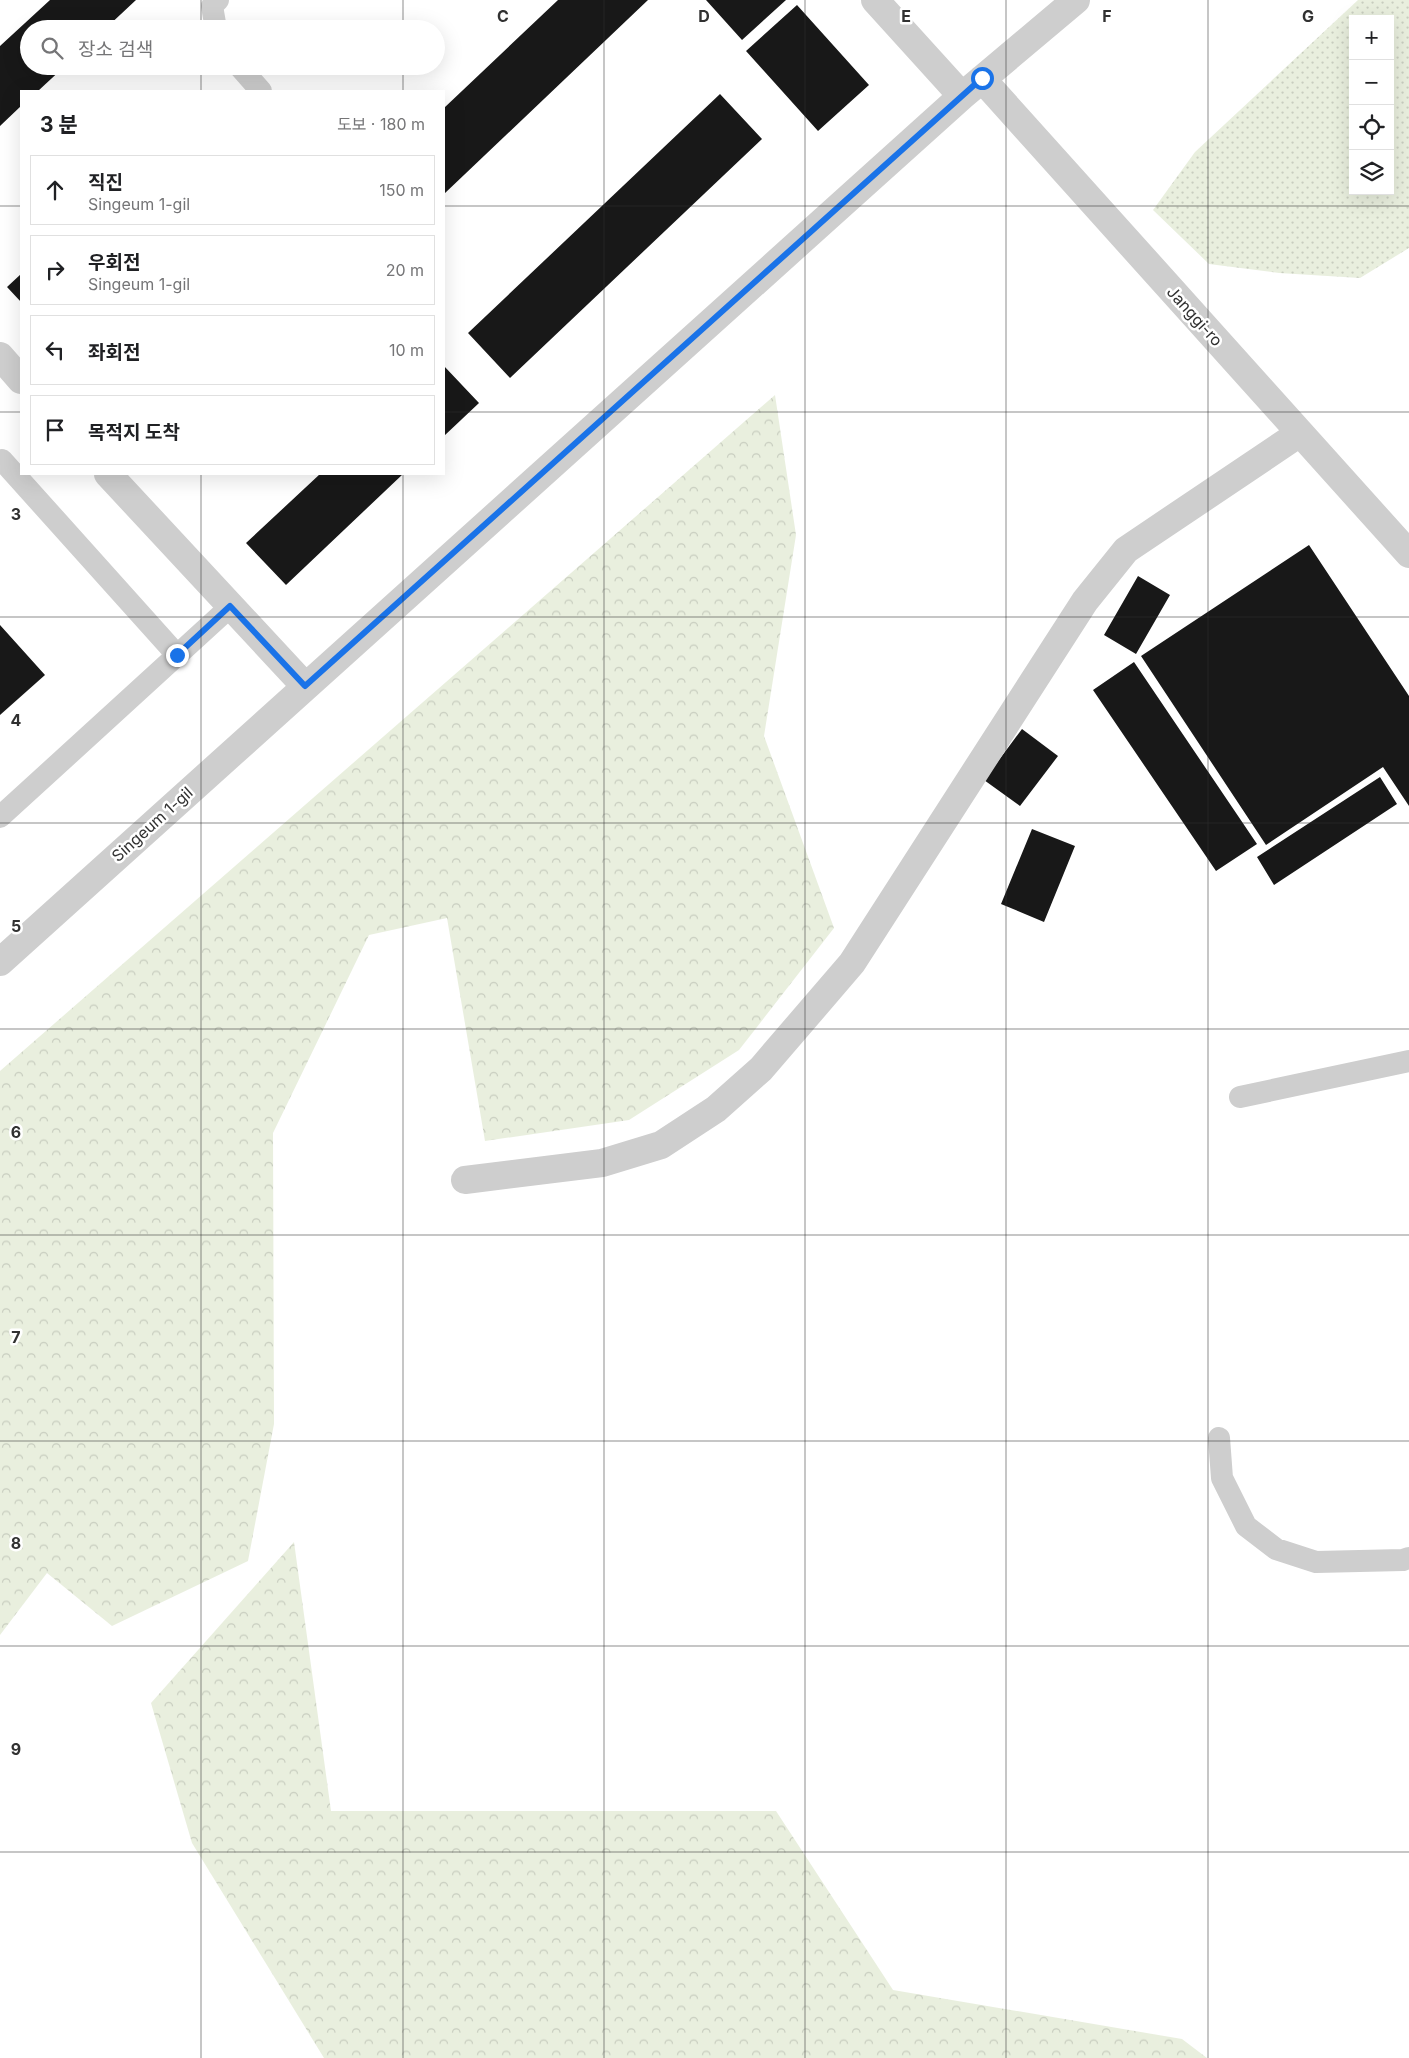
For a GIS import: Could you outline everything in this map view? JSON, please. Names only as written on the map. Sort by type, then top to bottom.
[{"type":"street","points":[[875,0],[972,87]]},
{"type":"street","name":"Singeum 1-gil","points":[[0,962],[972,87],[1076,0]]},
{"type":"street","name":"Janggi-ro","points":[[972,87],[1300,433],[1409,554]]},
{"type":"street","points":[[465,1180],[602,1163],[661,1145],[716,1109],[761,1069],[852,963],[1085,601],[1126,550],[1300,433]]},
{"type":"street","points":[[109,475],[305,686]]},
{"type":"lane","points":[[214,20],[212,6],[218,0]]},
{"type":"lane","points":[[247,75],[260,90]]},
{"type":"lane","points":[[0,462],[2,460],[177,655]]},
{"type":"lane","points":[[0,818],[230,606]]},
{"type":"lane","points":[[1240,1097],[1409,1061]]},
{"type":"lane","points":[[1219,1438],[1222,1478],[1246,1526],[1276,1550],[1316,1562],[1403,1560],[1409,1558]]},
{"type":"green space","points":[[1358,0],[1409,0],[1409,248],[1360,278],[1279,273],[1209,264],[1153,210],[1195,152]]},
{"type":"green space","points":[[775,395],[796,535],[764,736],[834,928],[739,1050],[629,1120],[485,1141],[447,918],[369,935],[273,1133],[274,1424],[248,1561],[112,1626],[47,1573],[0,1635],[0,1071]]},
{"type":"green space","points":[[294,1542],[331,1811],[776,1811],[893,1990],[1182,2039],[1207,2058],[324,2058],[192,1843],[151,1703]]},
{"type":"building","points":[[50,0],[136,0],[115,20],[28,20]]},
{"type":"building","points":[[558,0],[648,0],[445,193],[445,107]]},
{"type":"building","points":[[706,0],[786,0],[742,40]]},
{"type":"building","points":[[797,5],[869,85],[818,131],[746,51]]},
{"type":"building","points":[[20,28],[20,75],[55,75],[39,90],[20,90],[20,107],[0,126],[0,46]]},
{"type":"building","points":[[720,94],[762,139],[510,378],[468,333]]},
{"type":"building","points":[[20,275],[20,301],[7,287]]},
{"type":"building","points":[[445,367],[479,403],[445,435]]},
{"type":"building","points":[[319,475],[402,475],[286,585],[246,543]]},
{"type":"building","points":[[1309,545],[1409,696],[1409,806],[1383,767],[1266,845],[1141,656]]},
{"type":"building","points":[[1138,576],[1170,595],[1136,654],[1104,635]]},
{"type":"building","points":[[0,625],[45,675],[0,715]]},
{"type":"building","points":[[1134,662],[1257,844],[1216,871],[1093,690]]},
{"type":"building","points":[[1022,729],[1058,756],[1020,806],[984,780]]},
{"type":"building","points":[[1380,777],[1397,804],[1274,885],[1257,857]]},
{"type":"building","points":[[1032,829],[1075,846],[1044,922],[1001,904]]},
{"type":"route","points":[[177,655],[230,606],[305,686],[982,78]]}]
